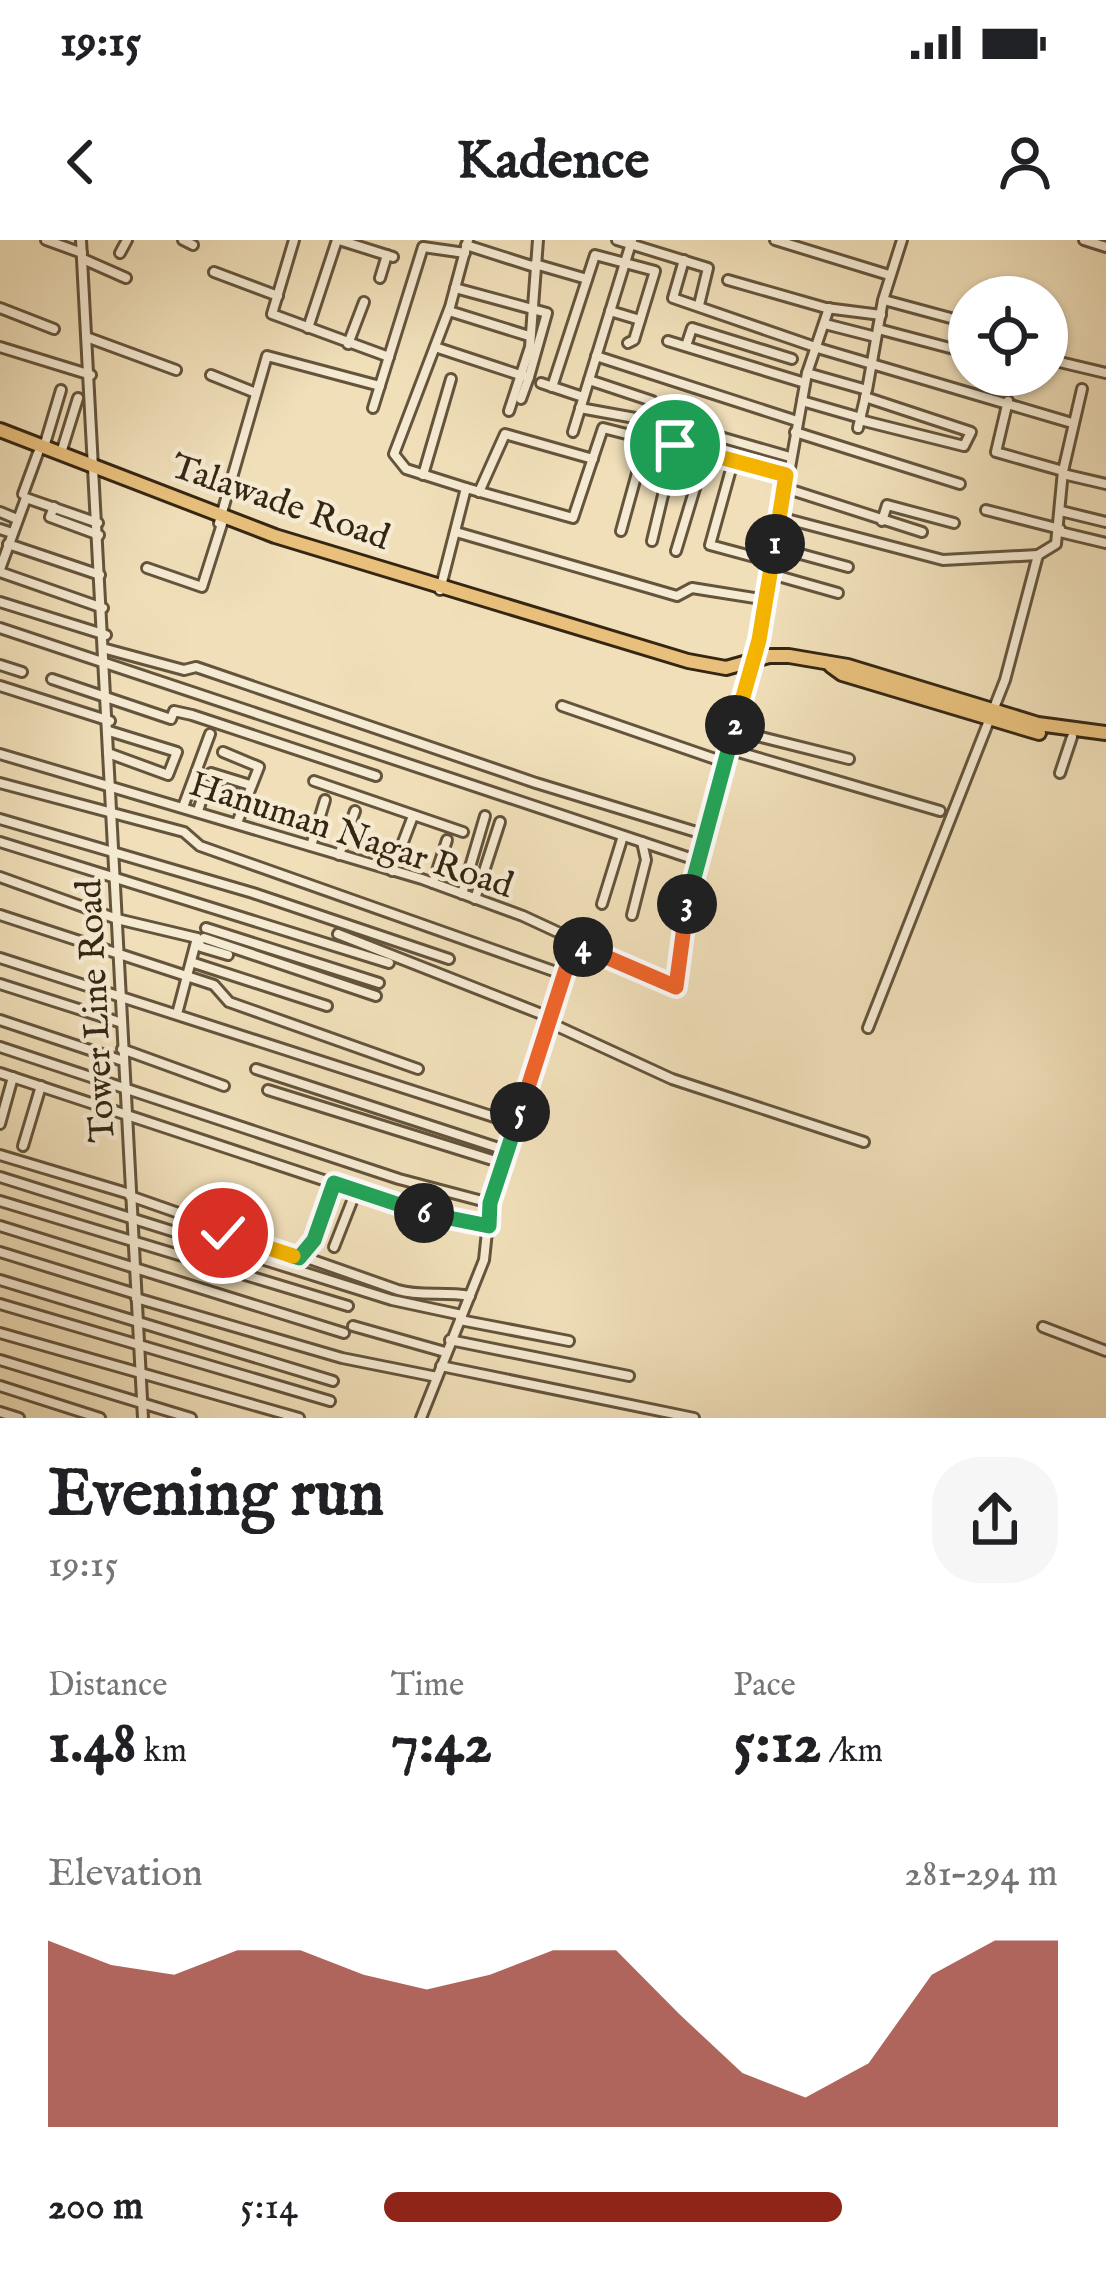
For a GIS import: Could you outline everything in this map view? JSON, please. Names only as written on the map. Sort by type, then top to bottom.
[{"type":"main road","name":"Talawade Road","points":[[0,434],[279,541],[711,667],[789,656],[1072,737],[1106,737]]},
{"type":"main road","name":"Talawade Road","points":[[41,450],[61,453],[95,471]]},
{"type":"main road","name":"Talawade Road","points":[[989,713],[1106,737]]},
{"type":"street","points":[[46,240],[127,278]]},
{"type":"street","name":"Tower Line Road","points":[[81,240],[106,634],[110,879],[117,919],[143,1418]]},
{"type":"street","points":[[120,253],[128,240]]},
{"type":"street","points":[[182,240],[193,245]]},
{"type":"street","points":[[294,240],[272,314],[389,357]]},
{"type":"street","points":[[308,328],[338,240],[390,256],[380,278]]},
{"type":"street","points":[[521,399],[536,310],[538,240]]},
{"type":"street","points":[[617,240],[709,269],[699,305]]},
{"type":"street","points":[[776,240],[890,275]]},
{"type":"street","points":[[860,422],[884,300],[902,240]]},
{"type":"street","points":[[1084,240],[1106,247]]},
{"type":"street","points":[[573,432],[631,242]]},
{"type":"street","points":[[374,409],[424,244],[466,246],[587,279]]},
{"type":"street","points":[[466,246],[448,311],[394,454],[397,464],[573,518],[603,428],[786,475]]},
{"type":"street","points":[[628,343],[633,343],[655,271],[595,255],[546,385],[582,402],[790,457]]},
{"type":"street","points":[[684,260],[674,298],[1072,423]]},
{"type":"street","points":[[214,272],[278,296]]},
{"type":"street","points":[[728,280],[829,308],[881,315]]},
{"type":"street","points":[[455,288],[548,315],[509,411]]},
{"type":"street","points":[[884,300],[948,317]]},
{"type":"street","points":[[348,344],[364,302]]},
{"type":"street","points":[[0,308],[54,328]]},
{"type":"street","points":[[0,628],[696,860],[767,600],[806,378],[829,308]]},
{"type":"street","points":[[448,311],[529,336]]},
{"type":"street","points":[[610,311],[640,320]]},
{"type":"street","points":[[825,324],[948,348]]},
{"type":"street","points":[[686,346],[692,328],[792,359]]},
{"type":"street","points":[[89,338],[176,370]]},
{"type":"street","points":[[668,340],[752,367],[866,394],[970,432],[964,446],[860,422],[802,400]]},
{"type":"street","points":[[0,347],[91,375]]},
{"type":"street","points":[[435,347],[526,376]]},
{"type":"street","points":[[752,367],[757,348]]},
{"type":"street","points":[[147,568],[202,587],[266,356],[380,386]]},
{"type":"street","points":[[596,356],[960,484]]},
{"type":"street","points":[[1068,364],[1106,373]]},
{"type":"street","points":[[211,375],[256,393]]},
{"type":"street","points":[[423,475],[451,379]]},
{"type":"street","points":[[589,380],[652,401],[621,531]]},
{"type":"street","points":[[779,517],[943,560],[1038,555],[1051,550],[1060,530],[1063,472],[1082,389]]},
{"type":"street","points":[[23,494],[61,390]]},
{"type":"street","points":[[61,453],[78,398]]},
{"type":"street","points":[[1008,401],[996,452],[1106,484]]},
{"type":"street","points":[[479,492],[505,434],[592,459]]},
{"type":"street","points":[[652,541],[675,445]]},
{"type":"street","points":[[676,551],[705,455]]},
{"type":"street","points":[[734,462],[710,545],[773,562]]},
{"type":"street","points":[[440,587],[466,488]]},
{"type":"street","points":[[785,488],[922,532]]},
{"type":"street","points":[[98,523],[26,498],[0,571],[103,604]]},
{"type":"street","points":[[882,521],[886,506],[955,524]]},
{"type":"street","points":[[54,507],[50,518],[99,535]]},
{"type":"street","points":[[986,510],[1106,544]]},
{"type":"street","points":[[1061,511],[1106,522]]},
{"type":"street","points":[[0,512],[16,519]]},
{"type":"street","points":[[0,529],[12,533]]},
{"type":"street","points":[[456,532],[677,596],[692,588],[767,600]]},
{"type":"street","points":[[8,544],[100,575]]},
{"type":"street","points":[[775,547],[848,567]]},
{"type":"street","points":[[868,1028],[989,713],[1038,555]]},
{"type":"street","points":[[771,574],[838,592]]},
{"type":"street","points":[[0,602],[106,634]]},
{"type":"street","points":[[106,650],[184,670],[196,667],[536,783],[703,834]]},
{"type":"street","points":[[0,665],[22,672]]},
{"type":"street","points":[[52,680],[171,719],[174,711],[193,715],[376,776]]},
{"type":"street","points":[[0,686],[198,758],[198,765]]},
{"type":"street","points":[[562,706],[724,762]]},
{"type":"street","points":[[733,730],[849,759]]},
{"type":"street","points":[[183,807],[210,734]]},
{"type":"street","points":[[1060,773],[1072,737]]},
{"type":"street","points":[[728,749],[940,811]]},
{"type":"street","points":[[108,753],[168,775],[177,752]]},
{"type":"street","points":[[224,752],[259,765],[237,823]]},
{"type":"street","name":"Hanuman Nagar Road","points":[[0,754],[433,883],[676,987],[696,860]]},
{"type":"street","points":[[211,773],[250,785]]},
{"type":"street","points":[[314,781],[463,832]]},
{"type":"street","points":[[0,783],[189,834],[200,846],[562,974]]},
{"type":"street","points":[[198,811],[206,786],[245,798]]},
{"type":"street","points":[[311,846],[325,800]]},
{"type":"street","points":[[339,855],[355,811]]},
{"type":"street","points":[[392,871],[412,816]]},
{"type":"street","points":[[462,893],[485,817]]},
{"type":"street","points":[[0,819],[448,959]]},
{"type":"street","points":[[476,898],[500,822]]},
{"type":"street","points":[[602,904],[622,836]]},
{"type":"street","points":[[433,883],[447,840]]},
{"type":"street","points":[[0,842],[389,963]]},
{"type":"street","points":[[632,915],[646,860],[642,842]]},
{"type":"street","points":[[0,877],[117,919],[379,983]]},
{"type":"street","points":[[177,1014],[212,907]]},
{"type":"street","points":[[0,915],[218,987],[229,1002],[418,1070]]},
{"type":"street","points":[[338,934],[549,1020],[672,1079],[863,1142]]},
{"type":"street","points":[[202,938],[228,955]]},
{"type":"street","points":[[202,938],[376,996]]},
{"type":"street","points":[[421,1418],[470,1296],[505,1150],[574,944]]},
{"type":"street","points":[[0,958],[516,1124]]},
{"type":"street","points":[[194,963],[327,1006]]},
{"type":"street","points":[[0,984],[120,1022]]},
{"type":"street","points":[[0,1020],[224,1086]]},
{"type":"street","points":[[0,1047],[399,1179],[490,1203]]},
{"type":"street","points":[[256,1069],[505,1150]]},
{"type":"street","points":[[0,1073],[423,1213],[489,1226]]},
{"type":"street","points":[[0,1124],[13,1077]]},
{"type":"street","points":[[23,1146],[41,1086]]},
{"type":"street","points":[[268,1090],[502,1162]]},
{"type":"street","points":[[0,1155],[207,1219],[219,1231],[414,1295],[434,1289],[470,1296]]},
{"type":"street","points":[[0,1177],[392,1300],[569,1341]]},
{"type":"street","points":[[299,1258],[314,1240],[334,1183]]},
{"type":"street","points":[[334,1247],[356,1191]]},
{"type":"street","points":[[0,1201],[348,1306]]},
{"type":"street","points":[[0,1226],[135,1270],[445,1352]]},
{"type":"street","points":[[0,1252],[342,1358],[436,1377]]},
{"type":"street","points":[[0,1280],[333,1382]]},
{"type":"street","points":[[0,1304],[330,1401]]},
{"type":"street","points":[[1043,1328],[1106,1352]]},
{"type":"street","points":[[0,1334],[299,1418]]},
{"type":"street","points":[[450,1340],[629,1376]]},
{"type":"street","points":[[0,1360],[191,1418]]},
{"type":"street","points":[[441,1366],[694,1418]]},
{"type":"street","points":[[0,1387],[100,1418]]},
{"type":"street","points":[[0,1412],[19,1418]]},
{"type":"route","points":[[223,1233],[299,1258],[314,1240],[334,1183],[423,1213],[489,1226],[490,1203],[507,1145],[574,944],[676,987],[679,983],[692,876],[759,640],[786,475],[675,445]]}]
